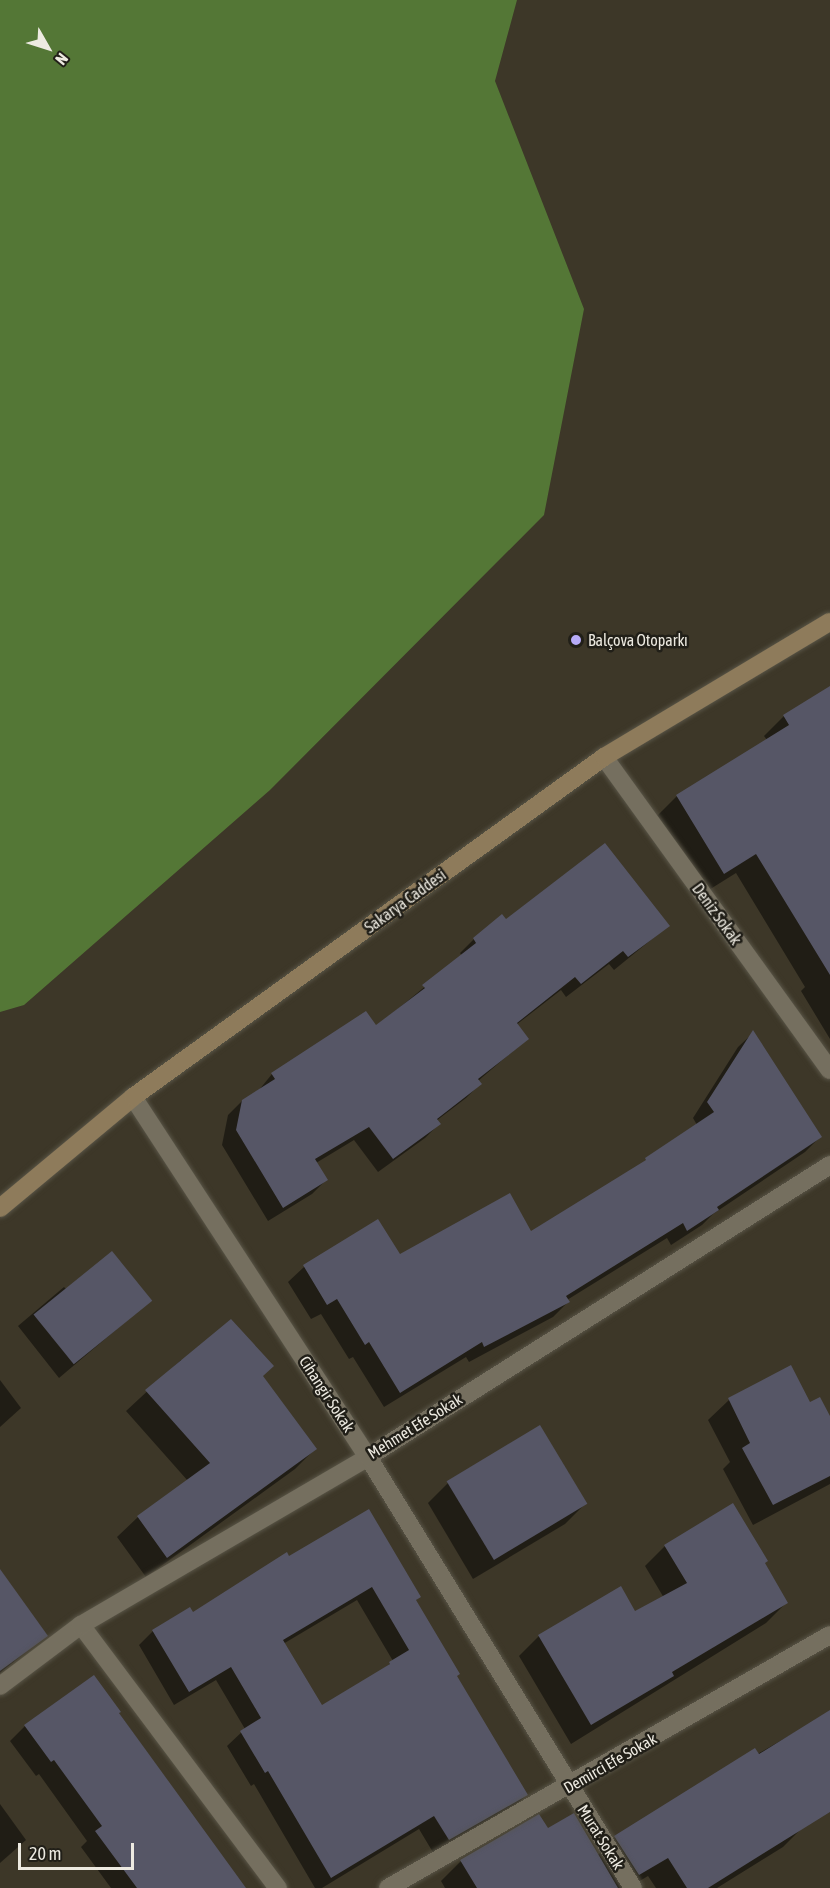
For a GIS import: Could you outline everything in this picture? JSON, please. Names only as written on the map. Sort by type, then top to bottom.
[{"type":"main road","name":"Sakarya Caddesi","points":[[0,1208],[133,1097],[604,757],[830,622]]},
{"type":"street","name":"Deniz Sokak","points":[[604,757],[830,1070]]},
{"type":"street","name":"Cihangir Sokak","points":[[133,1097],[368,1456],[570,1786]]},
{"type":"street","name":"Mehmet Efe Sokak","points":[[0,1686],[81,1625],[368,1456],[830,1165]]},
{"type":"street","points":[[81,1625],[278,1888]]},
{"type":"street","name":"Demirci Efe Sokak","points":[[388,1888],[570,1786],[830,1635]]},
{"type":"street","name":"Murat Sokak","points":[[570,1786],[633,1888]]},
{"type":"green space","points":[[0,0],[517,0],[495,81],[584,309],[544,515],[270,790],[24,1005],[0,1012]]},
{"type":"building","points":[[830,686],[830,975],[756,854],[724,874],[676,795],[789,725],[783,715]]},
{"type":"building","points":[[605,843],[670,926],[628,957],[623,951],[581,984],[575,977],[517,1023],[529,1039],[478,1079],[482,1084],[437,1119],[441,1124],[393,1159],[369,1127],[315,1159],[328,1180],[283,1208],[236,1130],[242,1100],[275,1079],[271,1073],[366,1011],[376,1025],[425,988],[422,985],[476,943],[473,938],[502,914],[506,919]]},
{"type":"building","points":[[753,1030],[822,1137],[717,1207],[719,1210],[687,1231],[683,1223],[566,1296],[570,1302],[484,1347],[482,1342],[400,1393],[369,1342],[365,1345],[337,1299],[327,1305],[303,1265],[378,1219],[400,1254],[510,1193],[531,1231],[646,1160],[645,1158],[714,1112],[707,1102]]},
{"type":"building","points":[[112,1251],[152,1301],[74,1364],[34,1315]]},
{"type":"building","points":[[231,1319],[274,1366],[263,1376],[317,1449],[167,1558],[137,1516],[210,1463],[145,1390]]},
{"type":"building","points":[[791,1365],[810,1402],[820,1397],[830,1416],[830,1476],[773,1505],[742,1448],[750,1443],[728,1398]]},
{"type":"building","points":[[540,1425],[587,1504],[494,1560],[447,1481]]},
{"type":"building","points":[[733,1503],[768,1561],[765,1563],[788,1603],[672,1672],[674,1676],[591,1725],[538,1635],[621,1586],[635,1611],[687,1583],[664,1545]]},
{"type":"building","points":[[369,1509],[421,1597],[416,1600],[460,1674],[457,1676],[528,1795],[449,1840],[434,1816],[331,1878],[268,1771],[265,1773],[240,1731],[261,1718],[231,1667],[189,1692],[152,1630],[190,1607],[193,1612],[287,1552],[289,1556]],"holes":[[[372,1587],[409,1650],[322,1705],[283,1640]]]},
{"type":"building","points":[[0,1569],[48,1636],[0,1671]]},
{"type":"building","points":[[94,1675],[246,1888],[137,1888],[95,1831],[102,1826],[54,1760],[51,1762],[24,1725]]},
{"type":"building","points":[[830,1710],[830,1812],[708,1888],[687,1888],[668,1858],[639,1875],[614,1836],[755,1748],[759,1754]]},
{"type":"building","points":[[574,1813],[618,1888],[477,1888],[460,1860],[539,1814],[548,1828]]},
{"type":"place","name":"Balçova Otoparkı","points":[[576,640]]}]
